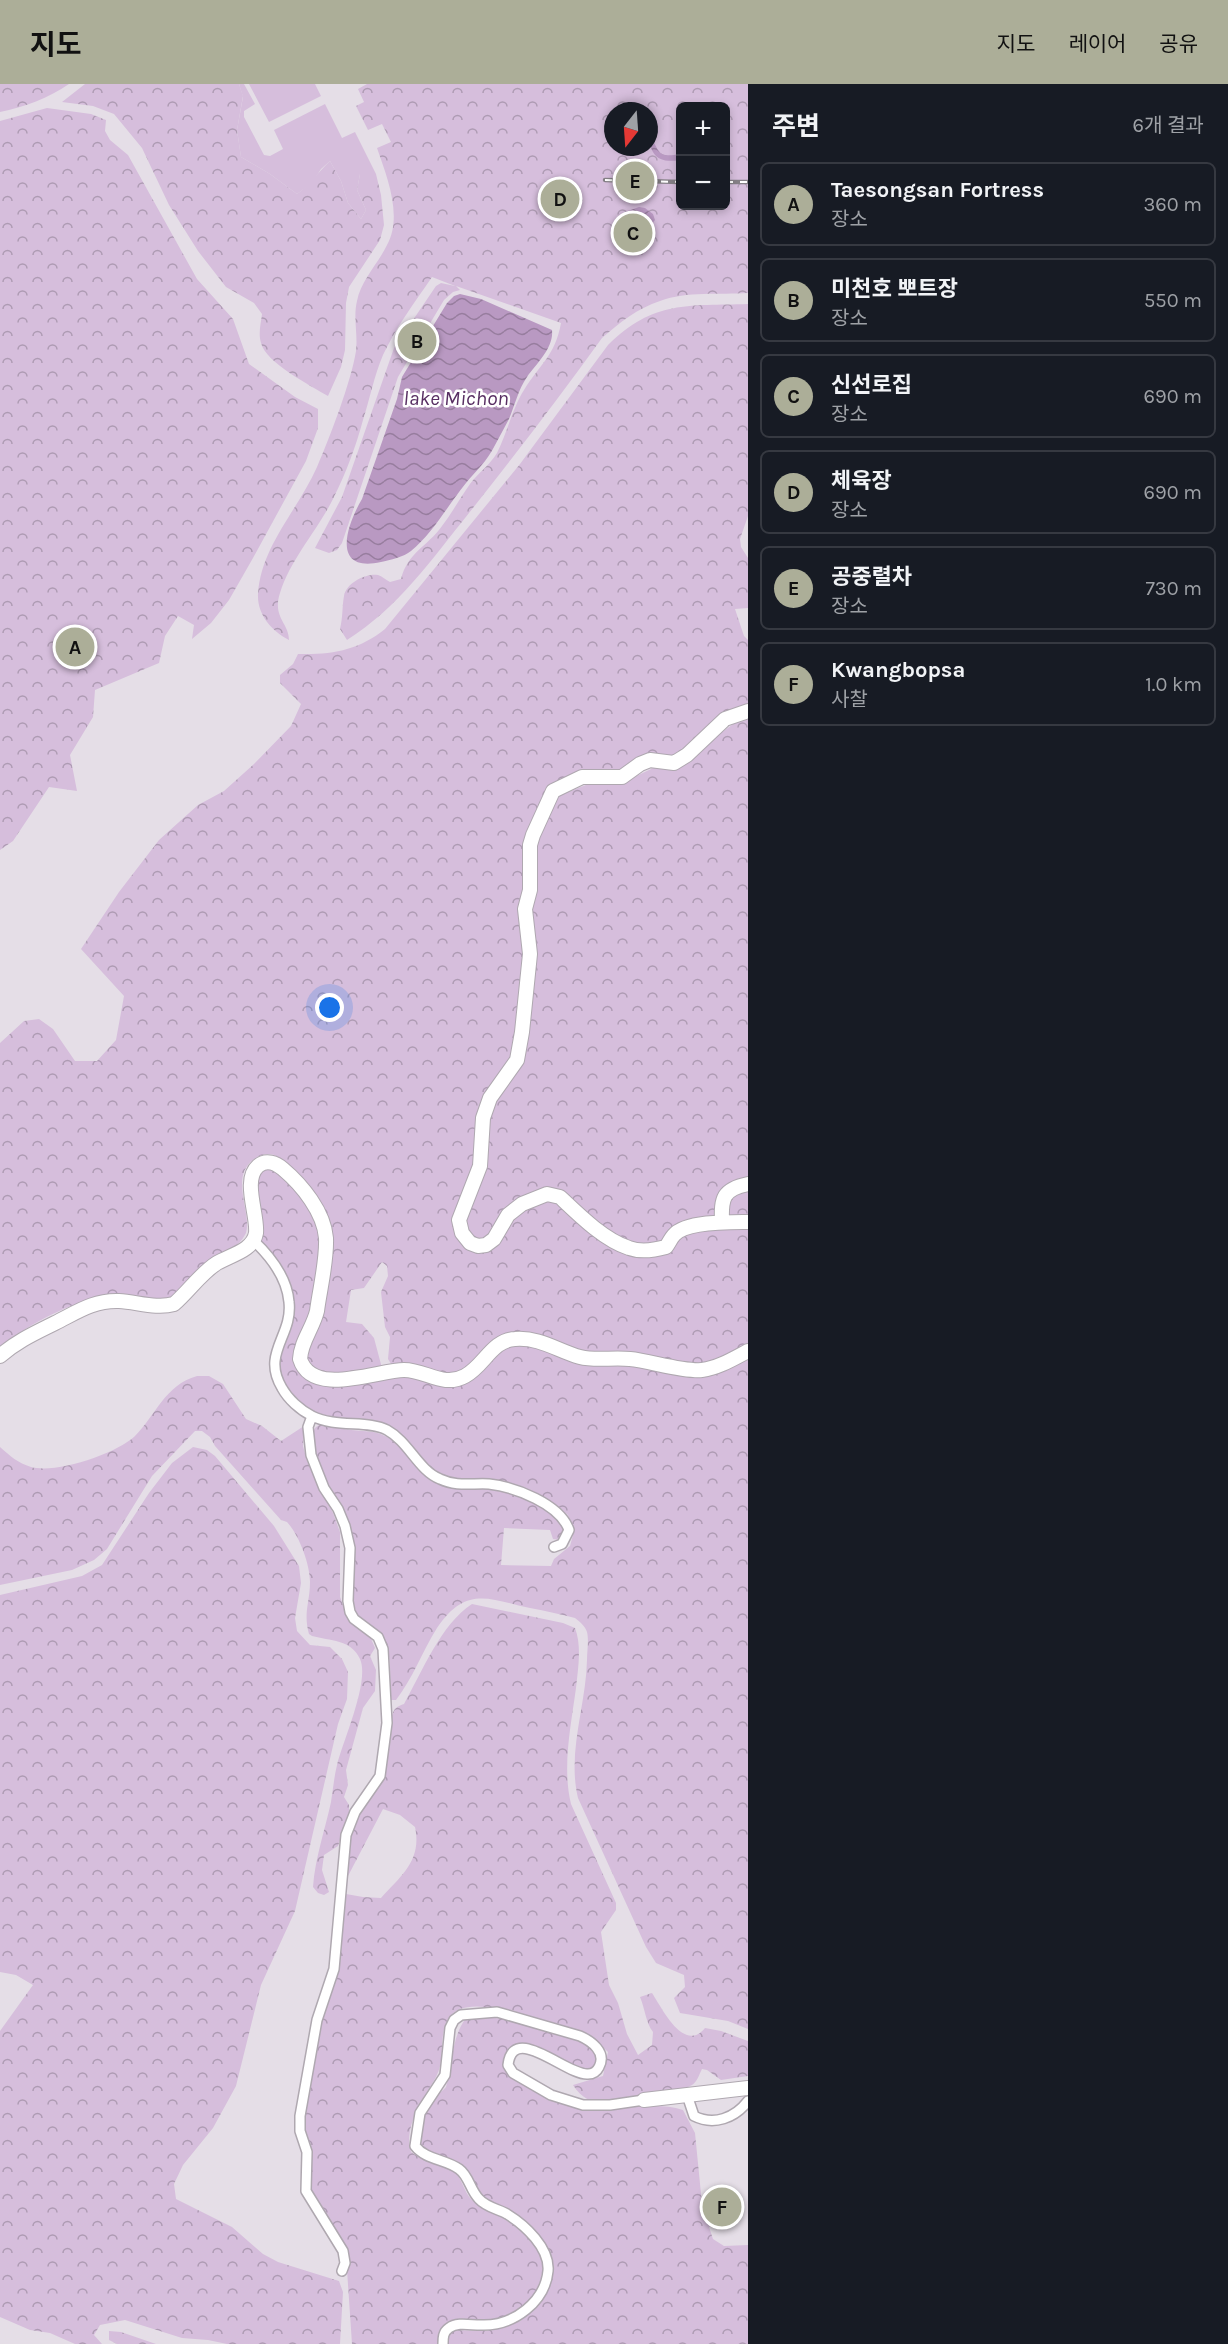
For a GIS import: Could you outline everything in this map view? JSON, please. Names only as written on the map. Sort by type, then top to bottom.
[{"type":"street","points":[[748,711],[725,719],[687,755],[674,763],[650,760],[622,777],[582,777],[554,791],[530,845],[530,882],[525,909],[530,954],[517,1060],[490,1098],[483,1118],[480,1166],[459,1220],[462,1233],[470,1243],[478,1246],[486,1245],[494,1239],[508,1215],[534,1198],[554,1194],[617,1242],[632,1249],[666,1247],[681,1229],[722,1222],[748,1222]]},
{"type":"street","points":[[0,1356],[22,1338],[83,1306],[119,1301],[166,1307],[174,1304],[217,1263],[242,1251],[253,1240],[256,1234],[252,1208],[254,1175],[257,1167],[264,1162],[276,1163],[288,1173],[308,1197],[323,1222],[326,1238],[325,1253],[317,1311],[303,1342],[300,1359],[306,1370],[328,1378],[342,1380],[407,1370],[442,1381],[456,1379],[473,1370],[498,1345],[515,1339],[538,1341],[586,1358],[631,1359],[692,1370],[717,1366],[748,1352]]},
{"type":"street","points":[[722,1222],[721,1205],[726,1194],[731,1188],[748,1184]]},
{"type":"street","points":[[253,1240],[272,1259],[289,1299],[289,1315],[274,1364],[275,1376],[285,1393],[312,1416],[335,1424],[375,1426],[386,1430],[438,1479],[457,1485],[491,1484],[529,1496],[549,1506],[562,1516],[569,1530],[562,1544],[554,1547]]},
{"type":"street","points":[[312,1416],[308,1427],[311,1455],[324,1488],[338,1509],[350,1548],[348,1601],[350,1612],[354,1619],[378,1637],[383,1649],[386,1688],[387,1723],[380,1776],[355,1812],[346,1835],[334,1969],[317,2020],[300,2116],[300,2131],[307,2152],[306,2191],[343,2251],[345,2263],[342,2271]]},
{"type":"street","points":[[443,2344],[443,2335],[449,2327],[502,2323],[523,2313],[534,2303],[548,2270],[548,2260],[543,2250],[522,2225],[506,2213],[479,2200],[462,2172],[456,2167],[420,2153],[415,2146],[420,2113],[445,2075],[448,2034],[454,2020],[461,2015],[497,2012],[589,2040],[600,2054],[601,2059],[598,2069],[591,2074],[579,2074],[565,2068],[547,2055],[523,2048],[511,2054],[507,2065],[513,2073],[564,2101],[596,2107],[748,2088]]},
{"type":"street","points":[[687,2095],[694,2116],[702,2120],[719,2121],[740,2112],[748,2101]]},
{"type":"green space","points":[[0,84],[69,84],[36,101],[0,112]]},
{"type":"green space","points":[[85,84],[239,84],[243,96],[237,130],[241,157],[270,174],[297,194],[330,161],[341,181],[348,203],[361,219],[366,210],[357,190],[360,174],[376,174],[384,225],[380,240],[349,287],[346,303],[345,350],[341,367],[328,396],[290,373],[264,350],[260,336],[262,314],[254,303],[226,287],[198,251],[169,205],[142,148],[114,114],[93,106],[62,102]]},
{"type":"green space","points":[[239,84],[244,84],[255,104],[244,111],[244,117],[264,155],[270,156],[283,149],[274,130],[325,104],[342,138],[355,132],[376,174],[360,174],[357,190],[366,210],[361,219],[348,203],[341,181],[330,161],[321,169],[312,183],[297,194],[270,174],[241,157],[237,130],[243,97]]},
{"type":"green space","points":[[249,84],[315,84],[321,96],[269,122]]},
{"type":"green space","points":[[367,84],[748,84],[748,293],[670,298],[636,312],[608,332],[428,565],[382,613],[347,640],[340,629],[343,600],[348,587],[357,580],[373,575],[378,575],[390,582],[401,579],[408,562],[436,533],[470,484],[497,453],[520,397],[551,352],[561,323],[456,286],[460,290],[453,292],[444,300],[398,377],[342,543],[337,550],[329,553],[315,548],[342,497],[394,348],[436,286],[441,283],[455,286],[432,277],[383,355],[343,478],[328,509],[285,580],[278,608],[289,640],[271,627],[260,609],[258,594],[261,577],[273,544],[309,483],[334,425],[350,378],[356,351],[355,313],[359,293],[387,245],[394,222],[392,196],[377,148],[391,142],[382,124],[368,130],[356,106],[364,102],[358,89]]},
{"type":"green space","points":[[47,108],[91,114],[106,120],[105,131],[110,140],[128,155],[197,279],[233,319],[249,364],[295,397],[318,409],[318,428],[306,461],[229,600],[211,623],[192,639],[194,625],[178,616],[165,636],[159,663],[95,690],[93,717],[70,755],[77,791],[49,787],[13,841],[0,850],[0,121]]},
{"type":"green space","points":[[748,304],[748,516],[740,539],[741,547],[748,558],[748,608],[735,609],[744,636],[748,640],[748,708],[685,752],[627,770],[594,772],[541,807],[513,1059],[499,1078],[475,1165],[457,1205],[454,1218],[474,1249],[523,1212],[542,1202],[558,1203],[646,1254],[686,1233],[721,1228],[748,1228],[748,1348],[705,1367],[596,1356],[517,1336],[455,1376],[393,1367],[388,1359],[390,1337],[385,1327],[381,1292],[388,1276],[387,1266],[382,1262],[364,1288],[351,1290],[346,1322],[362,1324],[374,1338],[382,1368],[345,1376],[314,1371],[303,1360],[329,1262],[329,1248],[312,1205],[297,1176],[288,1164],[278,1157],[266,1154],[254,1159],[247,1166],[243,1175],[246,1233],[238,1244],[170,1301],[112,1297],[95,1299],[71,1306],[45,1318],[0,1347],[0,1043],[24,1021],[39,1019],[53,1029],[75,1061],[97,1061],[116,1040],[124,996],[81,949],[119,892],[159,840],[198,805],[224,791],[291,726],[301,704],[280,683],[280,675],[293,664],[298,654],[344,650],[365,642],[385,629],[520,464],[608,345],[625,330],[641,320],[673,308]]},
{"type":"green space","points":[[748,717],[748,1181],[736,1182],[718,1215],[655,1246],[628,1244],[547,1191],[482,1242],[469,1237],[465,1223],[490,1115],[496,1098],[512,1077],[530,907],[537,877],[537,837],[558,796],[596,781],[628,780],[710,741],[736,722]]},
{"type":"green space","points":[[261,1168],[276,1169],[300,1194],[318,1223],[321,1237],[313,1310],[297,1350],[317,1379],[406,1374],[449,1384],[502,1346],[519,1343],[678,1372],[748,1356],[748,2029],[728,2021],[680,2013],[674,1998],[685,1987],[684,1975],[656,1963],[646,1947],[578,1798],[575,1781],[576,1746],[586,1677],[588,1642],[585,1628],[575,1618],[502,1601],[479,1598],[468,1600],[448,1614],[437,1628],[402,1692],[396,1700],[391,1700],[388,1649],[380,1634],[361,1619],[355,1610],[352,1535],[344,1511],[329,1488],[320,1467],[314,1448],[315,1428],[324,1424],[380,1434],[392,1440],[435,1482],[449,1487],[485,1487],[513,1493],[547,1508],[562,1524],[565,1534],[560,1540],[553,1539],[550,1530],[504,1528],[501,1565],[551,1566],[554,1559],[570,1546],[573,1535],[568,1515],[544,1498],[498,1482],[479,1479],[457,1481],[442,1476],[428,1466],[414,1449],[396,1434],[310,1411],[285,1386],[280,1376],[278,1363],[294,1309],[285,1279],[262,1243],[254,1185]]},
{"type":"green space","points":[[748,1189],[748,1217],[729,1217],[724,1203],[729,1194]]},
{"type":"green space","points":[[197,1376],[209,1376],[223,1384],[246,1419],[262,1426],[281,1441],[304,1426],[303,1446],[307,1461],[340,1532],[340,1597],[350,1623],[369,1634],[375,1648],[370,1656],[376,1670],[375,1691],[363,1708],[346,1770],[348,1785],[344,1797],[349,1805],[349,1814],[338,1846],[324,1855],[322,1870],[329,1892],[324,1895],[318,1893],[313,1887],[314,1876],[337,1765],[359,1696],[362,1669],[360,1659],[356,1652],[346,1644],[309,1634],[307,1608],[310,1575],[300,1542],[287,1522],[281,1520],[215,1446],[210,1437],[202,1431],[195,1431],[152,1476],[107,1549],[94,1560],[72,1570],[0,1585],[0,1447],[22,1463],[42,1468],[70,1465],[100,1456],[135,1436],[169,1393],[186,1380]]},
{"type":"green space","points":[[193,1447],[207,1450],[215,1456],[274,1526],[299,1566],[301,1583],[295,1618],[297,1631],[310,1645],[330,1647],[342,1659],[348,1672],[347,1699],[338,1724],[295,1911],[261,1985],[236,2086],[213,2128],[183,2165],[174,2184],[176,2199],[232,2227],[263,2254],[278,2262],[339,2281],[343,2292],[340,2344],[227,2344],[182,2338],[125,2320],[100,2325],[94,2335],[102,2344],[75,2344],[50,2333],[30,2330],[0,2317],[0,2031],[33,1985],[16,1975],[0,1972],[0,1595],[82,1576],[102,1565],[149,1493],[172,1463]]},
{"type":"green space","points":[[472,1604],[563,1623],[575,1628],[579,1658],[568,1746],[568,1790],[571,1804],[616,1903],[616,1910],[601,1932],[609,1985],[618,2003],[627,2034],[638,2055],[652,2045],[653,2032],[640,1997],[652,1993],[674,2026],[689,2036],[697,2035],[705,2028],[748,2041],[748,2076],[721,2080],[702,2069],[694,2084],[687,2088],[609,2102],[589,2100],[573,2085],[603,2076],[608,2052],[594,2040],[499,2009],[469,2007],[457,2011],[448,2019],[445,2026],[439,2070],[412,2122],[409,2142],[411,2152],[452,2170],[472,2200],[508,2221],[528,2236],[540,2255],[541,2278],[536,2292],[521,2310],[490,2320],[455,2321],[440,2344],[352,2344],[347,2270],[349,2257],[346,2247],[313,2195],[304,2118],[321,2017],[339,1965],[346,1894],[381,1898],[413,1858],[416,1849],[415,1827],[400,1815],[383,1809],[348,1876],[346,1857],[348,1841],[356,1817],[378,1789],[384,1776],[393,1713],[397,1707],[404,1704],[442,1636],[461,1613]]},
{"type":"green space","points":[[484,2016],[560,2033],[576,2039],[595,2053],[594,2067],[586,2072],[514,2047],[504,2064],[506,2071],[516,2081],[538,2092],[567,2103],[588,2107],[655,2106],[683,2110],[695,2133],[703,2214],[728,2217],[733,2221],[709,2227],[713,2239],[724,2246],[748,2245],[748,2344],[447,2344],[447,2338],[454,2330],[486,2331],[520,2321],[535,2309],[552,2276],[553,2264],[547,2249],[536,2234],[512,2212],[480,2194],[463,2168],[421,2148],[419,2136],[423,2117],[431,2100],[446,2087],[461,2026],[466,2018]]},
{"type":"green space","points":[[109,2331],[121,2332],[156,2344],[117,2344],[109,2340]]},
{"type":"water","points":[[658,150],[666,155],[676,154],[676,160],[660,159],[656,156],[658,156]]},
{"type":"water","points":[[639,207],[653,214],[655,220],[651,225],[646,226],[623,215]]},
{"type":"water","name":"lake Michon","points":[[460,294],[481,299],[552,330],[550,343],[524,382],[509,419],[491,452],[419,544],[397,558],[365,564],[355,561],[349,554],[347,545],[351,522],[362,499],[397,399],[402,377],[447,303]]},
{"type":"railway","points":[[605,180],[676,182]]},
{"type":"railway","points":[[730,182],[748,182]]},
{"type":"place","name":"공중렬차","points":[[635,181]]},
{"type":"place","name":"체육장","points":[[560,199]]},
{"type":"place","name":"신선로집","points":[[633,233]]},
{"type":"place","name":"미천호 뽀트장","points":[[417,341]]},
{"type":"place","name":"Taesongsan Fortress","points":[[75,647]]},
{"type":"place","name":"Kwangbopsa","points":[[722,2207]]}]
